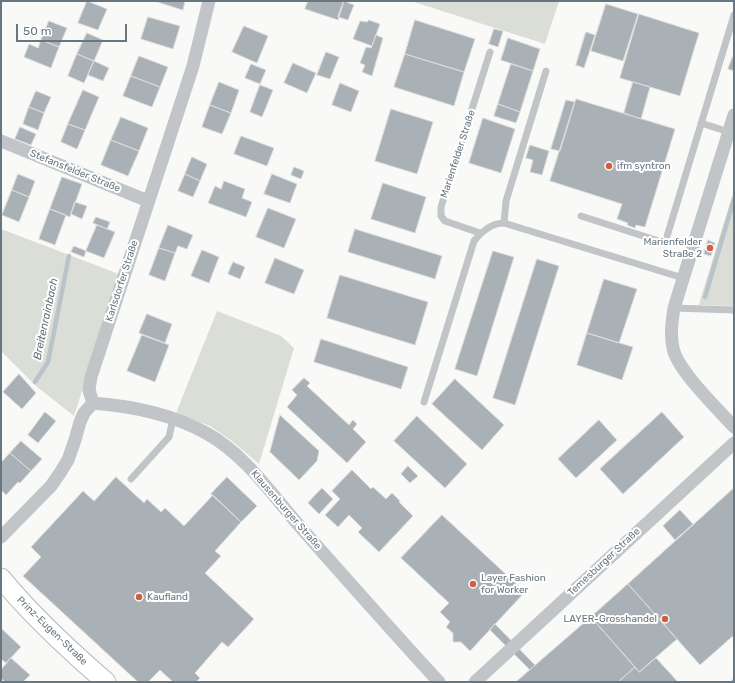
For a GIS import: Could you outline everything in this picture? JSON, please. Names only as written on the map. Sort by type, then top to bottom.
[{"type":"street","name":"Karlsdorfer Straße","points":[[93,403],[89,390],[91,377],[193,66],[209,1]]},
{"type":"street","points":[[734,115],[674,308],[671,331],[673,350],[678,360],[689,376],[734,426]]},
{"type":"street","name":"Stefansfelder Straße","points":[[1,141],[148,201]]},
{"type":"street","points":[[1,537],[51,486],[60,473],[68,460],[84,413],[93,403]]},
{"type":"street","name":"Klausenburger Straße","points":[[93,403],[113,404],[173,419],[206,433],[226,446],[248,467],[376,613],[439,682]]},
{"type":"street","name":"Temesburger Straße","points":[[475,682],[593,578],[734,442]]},
{"type":"street","name":"Prinz-Eugen-Straße","points":[[1,578],[13,593],[42,622],[106,682]]},
{"type":"lane","points":[[581,216],[665,243],[734,15]]},
{"type":"lane","name":"Marienfelder Straße","points":[[480,233],[445,221],[441,216],[441,207],[490,52]]},
{"type":"lane","points":[[504,223],[506,200],[546,71]]},
{"type":"lane","points":[[701,123],[729,132]]},
{"type":"lane","points":[[424,402],[470,250],[480,233],[498,223],[504,223],[683,278]]},
{"type":"lane","points":[[674,308],[734,310]]},
{"type":"lane","points":[[131,479],[169,437],[173,419]]},
{"type":"shaded area","points":[[411,1],[559,1],[545,44]]},
{"type":"shaded area","points":[[734,190],[734,306],[699,305],[701,297]]},
{"type":"shaded area","points":[[1,229],[119,274],[74,416],[36,386],[1,351]]},
{"type":"shaded area","points":[[217,311],[281,336],[294,348],[259,464],[232,441],[210,426],[176,413]]},
{"type":"building","points":[[87,1],[107,9],[98,30],[78,23]]},
{"type":"building","points":[[155,1],[185,1],[183,10]]},
{"type":"building","points":[[308,1],[344,1],[338,20],[305,9]]},
{"type":"building","points":[[344,1],[354,5],[348,20],[338,17]]},
{"type":"building","points":[[606,4],[638,14],[623,61],[591,51]]},
{"type":"building","points":[[639,14],[699,33],[680,96],[620,78]]},
{"type":"building","points":[[148,17],[180,26],[173,49],[141,39]]},
{"type":"building","points":[[369,20],[380,24],[372,46],[353,39],[360,21],[367,22]]},
{"type":"building","points":[[415,20],[475,39],[464,72],[405,54]]},
{"type":"building","points":[[49,21],[67,28],[59,47],[41,40]]},
{"type":"building","points":[[244,26],[268,36],[257,63],[232,52]]},
{"type":"building","points":[[494,29],[503,31],[498,47],[489,44]]},
{"type":"building","points":[[586,32],[595,35],[584,68],[576,65]]},
{"type":"building","points":[[87,33],[103,40],[94,61],[77,54]]},
{"type":"building","points":[[376,35],[383,38],[372,76],[362,72],[365,65],[360,63],[366,47],[371,48]]},
{"type":"building","points":[[508,38],[540,49],[533,71],[501,60]]},
{"type":"building","points":[[41,40],[59,47],[51,68],[24,57],[29,44],[38,48]]},
{"type":"building","points":[[326,52],[339,57],[330,79],[317,75]]},
{"type":"building","points":[[77,54],[94,61],[84,83],[68,76]]},
{"type":"building","points":[[405,54],[464,72],[454,106],[394,87]]},
{"type":"building","points":[[139,56],[168,67],[160,87],[131,76]]},
{"type":"building","points":[[733,56],[734,57],[734,71],[728,69]]},
{"type":"building","points":[[94,61],[109,68],[103,81],[88,75]]},
{"type":"building","points":[[293,63],[316,73],[307,93],[284,83]]},
{"type":"building","points":[[251,64],[266,70],[260,84],[245,78]]},
{"type":"building","points":[[511,64],[533,71],[520,112],[498,104]]},
{"type":"building","points":[[131,76],[160,87],[152,107],[123,96]]},
{"type":"building","points":[[219,82],[239,90],[231,113],[210,105]]},
{"type":"building","points":[[633,82],[650,87],[641,119],[624,113]]},
{"type":"building","points":[[340,83],[359,91],[351,112],[332,105]]},
{"type":"building","points":[[260,85],[273,90],[262,117],[250,112]]},
{"type":"building","points":[[83,90],[99,97],[85,130],[68,124]]},
{"type":"building","points":[[36,91],[51,97],[44,113],[29,107]]},
{"type":"building","name":"ifm syntron","points":[[576,99],[675,129],[645,227],[636,225],[635,228],[627,225],[628,223],[617,219],[622,204],[550,181]]},
{"type":"building","points":[[566,100],[575,102],[560,151],[551,149]]},
{"type":"building","points":[[498,104],[520,112],[516,123],[494,116]]},
{"type":"building","points":[[210,105],[231,113],[222,134],[202,127]]},
{"type":"building","points":[[29,107],[44,113],[38,130],[23,124]]},
{"type":"building","points":[[391,109],[433,122],[417,174],[375,161]]},
{"type":"building","points":[[121,117],[148,128],[139,151],[111,140]]},
{"type":"building","points":[[483,118],[515,129],[501,173],[469,163]]},
{"type":"building","points":[[68,124],[85,130],[77,149],[61,142]]},
{"type":"building","points":[[20,127],[36,134],[31,145],[15,139]]},
{"type":"building","points":[[241,136],[274,148],[267,166],[234,154]]},
{"type":"building","points":[[111,140],[139,151],[128,176],[101,165]]},
{"type":"building","points":[[530,145],[549,151],[542,175],[530,172],[533,160],[526,158]]},
{"type":"building","points":[[192,157],[207,164],[200,181],[185,174]]},
{"type":"building","points":[[294,167],[304,171],[301,179],[291,175]]},
{"type":"building","points":[[18,174],[35,181],[29,197],[12,190]]},
{"type":"building","points":[[185,174],[200,181],[193,197],[178,191]]},
{"type":"building","points":[[272,174],[297,184],[290,203],[264,194]]},
{"type":"building","points":[[62,177],[82,184],[70,217],[50,209]]},
{"type":"building","points":[[224,181],[245,189],[242,198],[252,202],[246,217],[208,203],[215,186],[221,189]]},
{"type":"building","points":[[383,183],[426,197],[415,233],[371,219]]},
{"type":"building","points":[[12,190],[29,197],[19,222],[2,215]]},
{"type":"building","points":[[75,202],[87,206],[82,219],[71,214]]},
{"type":"building","points":[[268,208],[296,219],[284,248],[256,237]]},
{"type":"building","points":[[50,209],[66,215],[55,245],[39,239]]},
{"type":"building","points":[[96,217],[110,222],[107,229],[93,223]]},
{"type":"building","points":[[97,225],[115,232],[104,258],[86,251]]},
{"type":"building","points":[[168,225],[193,235],[187,249],[178,246],[175,253],[159,248]]},
{"type":"building","points":[[355,229],[442,256],[435,279],[348,252]]},
{"type":"building","name":"Marienfelder Straße 2","points":[[708,240],[715,243],[711,256],[704,254]]},
{"type":"building","points":[[74,246],[86,251],[84,257],[71,252]]},
{"type":"building","points":[[159,248],[175,253],[165,281],[149,275]]},
{"type":"building","points":[[202,250],[219,257],[209,283],[191,276]]},
{"type":"building","points":[[493,251],[514,257],[477,376],[455,369]]},
{"type":"building","points":[[275,258],[304,270],[294,294],[265,283]]},
{"type":"building","points":[[537,259],[559,266],[515,405],[493,398]]},
{"type":"building","points":[[233,262],[245,267],[240,279],[228,274]]},
{"type":"building","points":[[340,275],[428,302],[415,345],[327,318]]},
{"type":"building","points":[[604,279],[637,289],[619,343],[587,333]]},
{"type":"building","points":[[147,314],[172,324],[165,343],[139,333]]},
{"type":"building","points":[[587,333],[633,347],[622,380],[577,365]]},
{"type":"building","points":[[142,335],[169,345],[155,382],[127,371]]},
{"type":"building","points":[[321,339],[408,367],[401,389],[314,362]]},
{"type":"building","points":[[19,374],[36,393],[22,409],[3,392]]},
{"type":"building","points":[[304,378],[310,383],[307,386],[349,425],[353,420],[357,424],[353,429],[366,442],[347,463],[287,407],[297,395],[292,390]]},
{"type":"building","points":[[455,379],[504,425],[482,450],[432,404]]},
{"type":"building","points":[[45,412],[56,421],[38,443],[28,435]]},
{"type":"building","points":[[662,412],[684,437],[623,494],[600,469]]},
{"type":"building","points":[[280,415],[319,451],[317,461],[299,480],[270,452]]},
{"type":"building","points":[[417,416],[467,464],[445,488],[394,441]]},
{"type":"building","points":[[599,420],[617,440],[576,478],[558,459]]},
{"type":"building","points":[[21,441],[42,459],[31,471],[10,453]]},
{"type":"building","points":[[10,453],[31,471],[6,495],[1,490],[1,463]]},
{"type":"building","points":[[408,466],[418,476],[410,483],[401,474]]},
{"type":"building","points":[[352,470],[371,489],[373,487],[386,499],[392,493],[413,516],[379,552],[358,532],[362,528],[349,515],[338,527],[325,515],[340,499],[332,491]]},
{"type":"building","name":"Kaufland","points":[[116,477],[144,503],[147,499],[161,512],[165,508],[184,526],[213,495],[241,522],[215,551],[221,556],[205,573],[254,619],[228,647],[222,642],[195,673],[200,678],[196,682],[173,682],[160,670],[148,682],[138,682],[23,576],[41,557],[31,547],[83,491],[94,501]]},
{"type":"building","points":[[227,477],[257,506],[241,522],[211,494]]},
{"type":"building","points":[[322,488],[333,499],[319,514],[308,503]]},
{"type":"building","points":[[734,488],[734,635],[700,665],[628,584]]},
{"type":"building","points":[[680,510],[693,524],[675,540],[663,526]]},
{"type":"building","name":"Layer Fashion for Worker","points":[[442,515],[525,592],[470,651],[461,642],[453,642],[453,633],[446,627],[450,622],[440,612],[449,603],[401,558]]},
{"type":"building","points":[[628,584],[677,639],[639,672],[591,617]]},
{"type":"building","points":[[591,617],[635,667],[618,682],[516,682]]},
{"type":"building","points":[[495,624],[535,665],[530,670],[490,630]]},
{"type":"building","points":[[1,628],[21,647],[6,663],[1,659]]},
{"type":"building","points":[[11,658],[30,675],[23,682],[5,682],[1,678],[1,670]]},
{"type":"building","points":[[656,658],[678,682],[618,682],[635,667],[639,672]]},
{"type":"waterway","points":[[705,297],[734,199]]},
{"type":"waterway","name":"Breitenrainbach","points":[[35,382],[48,362],[69,256]]},
{"type":"place","name":"ifm syntron","points":[[609,166]]},
{"type":"place","name":"Marienfelder Straße 2","points":[[710,248]]},
{"type":"place","name":"Layer Fashion for Worker","points":[[473,584]]},
{"type":"place","name":"Kaufland","points":[[139,597]]},
{"type":"place","name":"LAYER-Grosshandel","points":[[665,619]]}]
